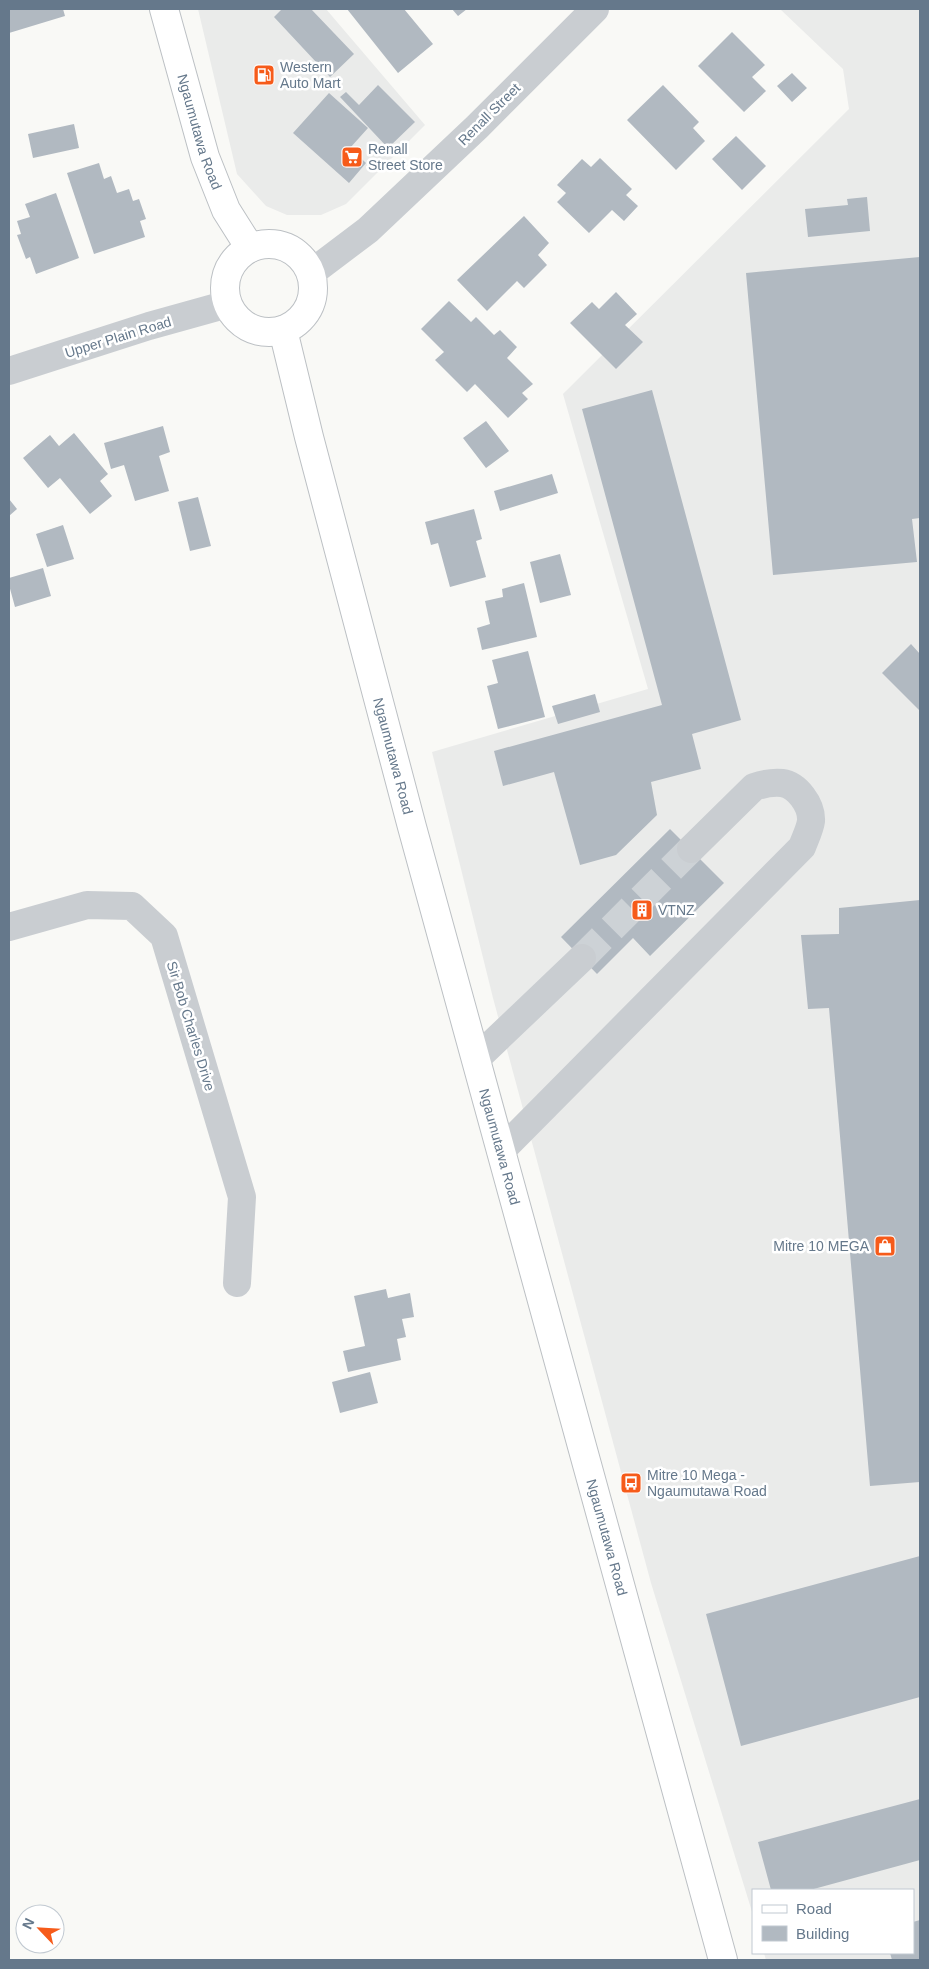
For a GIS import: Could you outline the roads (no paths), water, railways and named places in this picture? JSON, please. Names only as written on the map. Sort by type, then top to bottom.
[{"type":"main road","name":"Ngaumutawa Road","points":[[164,9],[205,157],[226,210],[250,248]]},
{"type":"main road","points":[[268,244],[286,247],[301,257],[311,272],[313,290],[309,308],[299,322],[283,330],[266,333],[250,328],[236,318],[228,304],[225,288],[228,272],[237,258],[250,248],[268,244]]},
{"type":"main road","name":"Ngaumutawa Road","points":[[283,330],[364,646],[723,1960]]},
{"type":"street","name":"Renall Street","points":[[311,272],[368,230],[477,127],[595,9]]},
{"type":"street","name":"Upper Plain Road","points":[[9,371],[149,326],[228,304]]},
{"type":"street","points":[[501,1151],[802,847],[811,821],[809,809],[802,794],[783,783],[764,784],[754,787],[690,849]]},
{"type":"street","name":"Sir Bob Charles Drive","points":[[9,927],[87,905],[132,906],[164,936],[242,1197],[237,1283]]},
{"type":"street","points":[[476,1059],[582,958]]},
{"type":"tunnel","points":[[582,958],[691,849]]},
{"type":"place","name":"Western Auto Mart","points":[[264,75]]},
{"type":"place","name":"Renall Street Store","points":[[352,157]]},
{"type":"place","name":"VTNZ","points":[[642,910]]},
{"type":"place","name":"Mitre 10 MEGA","points":[[885,1246]]},
{"type":"place","name":"Mitre 10 Mega - Ngaumutawa Road","points":[[631,1483]]}]
